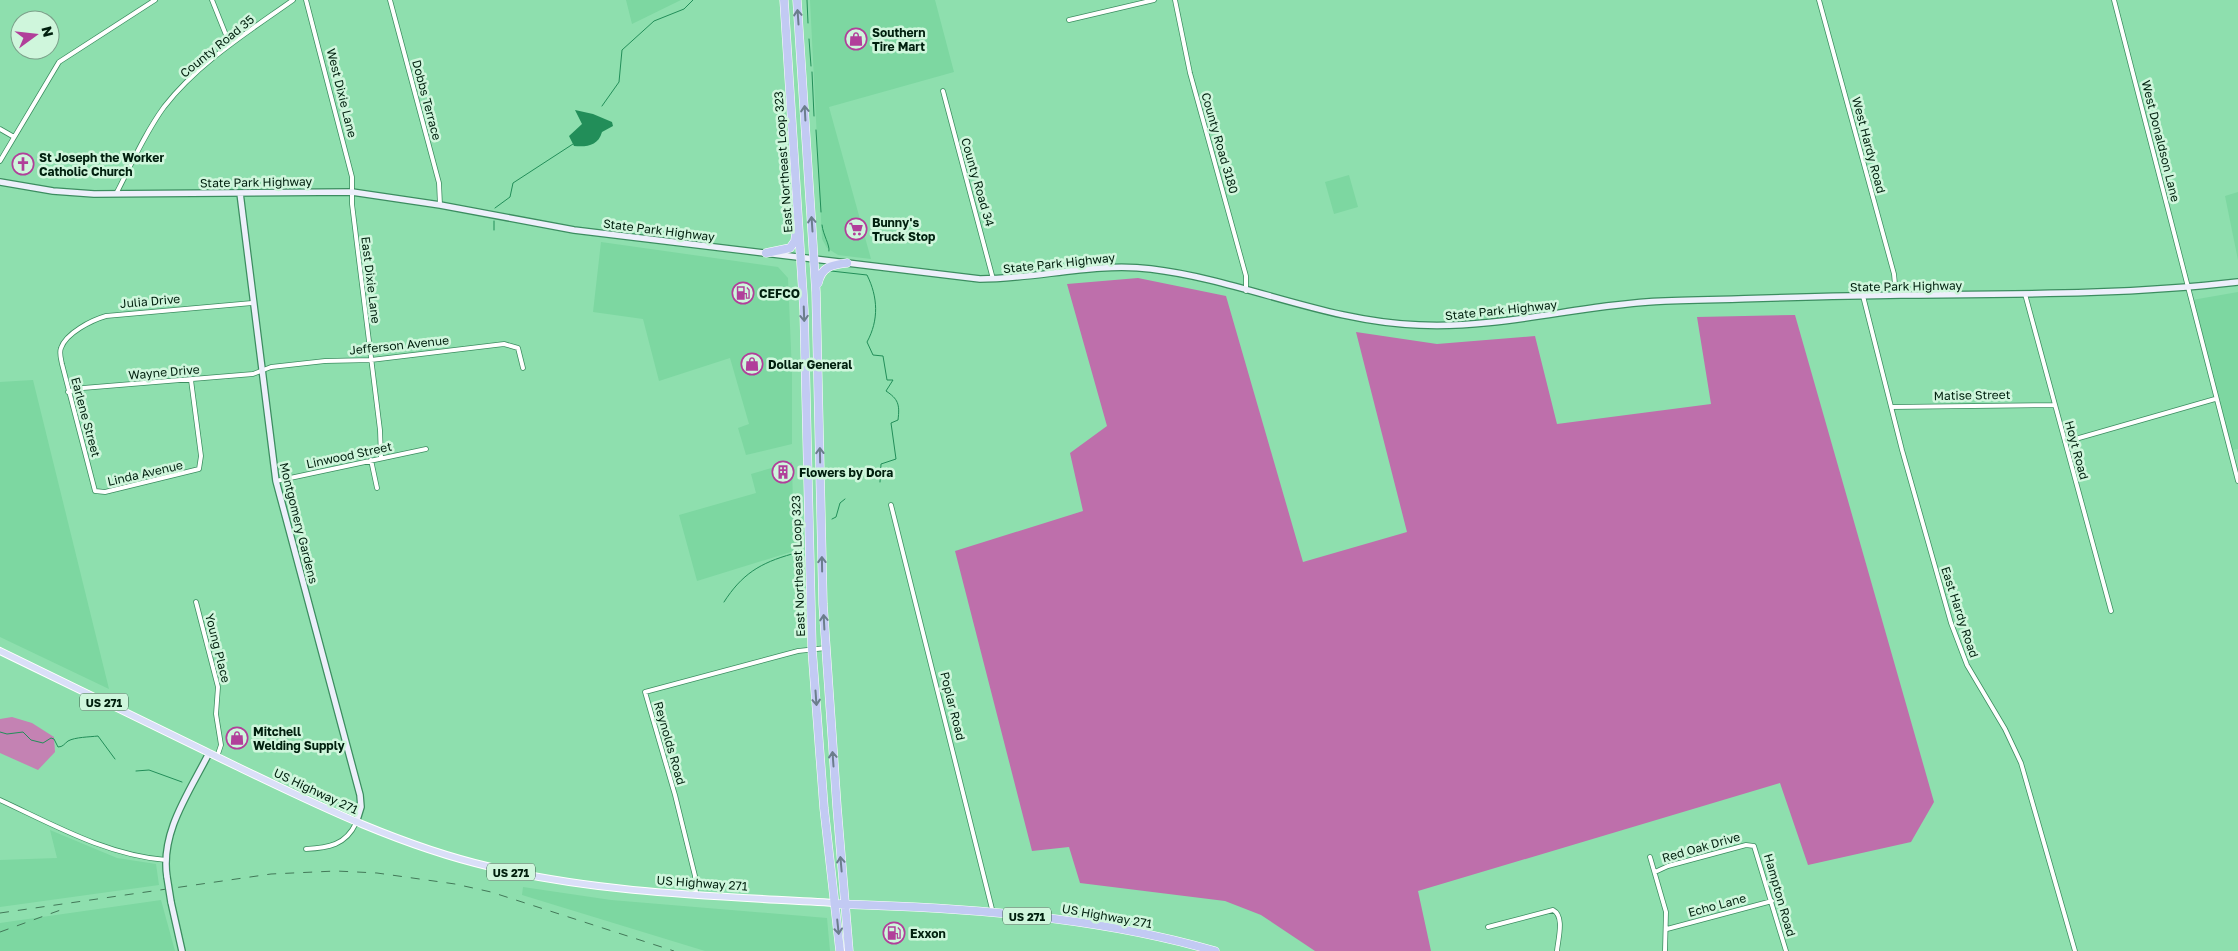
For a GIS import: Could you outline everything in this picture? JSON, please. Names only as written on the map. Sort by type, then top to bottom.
[{"type":"highway","name":"East Northeast Loop 323","points":[[784,0],[801,257],[812,649],[824,808],[840,951]]},
{"type":"highway","name":"East Northeast Loop 323","points":[[797,0],[816,292],[823,604],[831,734],[849,951]]},
{"type":"highway","points":[[787,35],[800,34]]},
{"type":"highway","points":[[794,161],[808,161]]},
{"type":"highway","points":[[766,253],[784,250],[792,246],[795,239],[798,216]]},
{"type":"highway","points":[[816,292],[820,276],[825,268],[847,263]]},
{"type":"highway","points":[[805,360],[818,360]]},
{"type":"highway","points":[[807,503],[820,503]]},
{"type":"highway","points":[[810,604],[823,604]]},
{"type":"highway","points":[[818,735],[831,734]]},
{"type":"highway","points":[[824,808],[837,807]]},
{"type":"highway","name":"US Highway 271","points":[[835,903],[1046,917],[1120,928],[1215,951]]},
{"type":"main road","name":"State Park Highway","points":[[0,182],[64,193],[352,192],[440,205],[574,230],[814,258],[962,278],[993,279],[1090,268],[1127,267],[1167,271],[1362,320],[1400,324],[1446,326],[1504,322],[1641,302],[1896,295],[2025,294],[2187,287],[2238,282]]},
{"type":"main road","name":"Montgomery Gardens","points":[[240,193],[252,303],[276,482],[360,795],[361,807],[356,823]]},
{"type":"main road","name":"US 271","points":[[0,651],[209,753]]},
{"type":"main road","name":"US Highway 271","points":[[209,753],[356,823],[414,845],[510,872],[589,886],[835,903]]},
{"type":"main road","points":[[182,951],[171,902],[166,860],[173,825],[209,753]]},
{"type":"street","points":[[0,162],[59,62],[155,0]]},
{"type":"street","points":[[212,0],[230,45]]},
{"type":"street","name":"County Road 35","points":[[116,194],[162,110],[180,90],[230,45],[293,0]]},
{"type":"street","name":"West Dixie Lane","points":[[306,0],[344,140],[352,177],[352,192]]},
{"type":"street","name":"Dobbs Terrace","points":[[390,0],[438,183],[440,205]]},
{"type":"street","points":[[1069,20],[1154,0]]},
{"type":"street","name":"County Road 3180","points":[[1174,0],[1190,73],[1246,276],[1246,291]]},
{"type":"street","name":"West Hardy Road","points":[[1819,0],[1894,274],[1896,295]]},
{"type":"street","name":"West Donaldson Lane","points":[[2114,0],[2215,399],[2238,481]]},
{"type":"street","name":"County Road 34","points":[[943,91],[978,214],[993,279]]},
{"type":"street","points":[[0,128],[14,137]]},
{"type":"street","name":"East Dixie Lane","points":[[352,192],[382,444],[381,458]]},
{"type":"street","name":"Hoyt Road","points":[[2025,294],[2111,611]]},
{"type":"street","name":"East Hardy Road","points":[[1863,296],[1891,407],[1954,630],[1967,665],[2005,729],[2021,763],[2075,951]]},
{"type":"street","name":"Julia Drive","points":[[61,348],[76,332],[98,318],[106,316],[252,303]]},
{"type":"street","name":"Jefferson Avenue","points":[[262,372],[271,367],[325,361],[371,360],[509,344],[518,348],[523,368]]},
{"type":"street","name":"Earlene Street","points":[[61,348],[62,364],[68,392],[95,491]]},
{"type":"street","name":"Wayne Drive","points":[[68,392],[83,388],[191,380],[262,372]]},
{"type":"street","name":"Linda Avenue","points":[[95,491],[105,492],[198,469],[201,456],[191,380]]},
{"type":"street","points":[[2065,442],[2215,399]]},
{"type":"street","name":"Matise Street","points":[[1891,407],[2054,405]]},
{"type":"street","name":"Linwood Street","points":[[276,482],[426,449]]},
{"type":"street","points":[[371,460],[376,488]]},
{"type":"street","name":"Poplar Road","points":[[891,506],[903,547],[993,913]]},
{"type":"street","name":"Young Place","points":[[196,602],[218,687],[216,714],[221,745],[217,757]]},
{"type":"street","name":"Reynolds Road","points":[[696,894],[695,876],[675,795],[645,692],[812,649],[826,648]]},
{"type":"street","points":[[0,800],[114,851],[137,857],[166,860]]},
{"type":"street","points":[[306,849],[333,846],[349,836],[356,823]]},
{"type":"street","name":"Red Oak Drive","points":[[1655,872],[1668,866],[1746,845],[1754,846]]},
{"type":"street","name":"Hampton Road","points":[[1754,846],[1786,951]]},
{"type":"street","points":[[1650,857],[1665,907],[1667,929],[1665,951]]},
{"type":"street","name":"Echo Lane","points":[[1667,929],[1772,901]]},
{"type":"street","points":[[1488,927],[1546,910],[1556,912],[1560,918],[1557,951]]},
{"type":"shaded area","points":[[626,0],[681,0],[632,24]]},
{"type":"shaded area","points":[[810,0],[935,0],[954,72],[829,107],[871,259],[838,255],[827,248],[822,239]]},
{"type":"shaded area","points":[[575,110],[593,114],[612,122],[613,126],[602,132],[595,143],[574,146],[569,136],[582,124]]},
{"type":"shaded area","points":[[1349,175],[1358,207],[1334,214],[1325,182]]},
{"type":"shaded area","points":[[2238,192],[2238,260],[2225,196]]},
{"type":"shaded area","points":[[601,242],[778,267],[788,278],[792,373],[792,444],[746,455],[738,428],[749,424],[730,358],[659,381],[643,319],[593,312]]},
{"type":"shaded area","points":[[1138,278],[1226,296],[1303,562],[1407,532],[1356,332],[1437,344],[1535,336],[1557,424],[1711,404],[1697,317],[1795,315],[1934,802],[1911,842],[1808,865],[1780,783],[1418,891],[1431,951],[1315,951],[1261,915],[1225,901],[1080,883],[1069,847],[1032,851],[955,551],[1083,511],[1070,453],[1107,426],[1067,284]]},
{"type":"shaded area","points":[[2238,292],[2238,449],[2232,450],[2192,300]]},
{"type":"shaded area","points":[[33,380],[109,689],[0,637],[0,382]]},
{"type":"shaded area","points":[[792,462],[794,551],[697,581],[679,515],[756,493],[751,474]]},
{"type":"shaded area","points":[[12,717],[32,723],[54,737],[55,752],[38,770],[0,753],[0,719]]},
{"type":"shaded area","points":[[50,830],[117,858],[156,864],[159,885],[0,907],[0,860],[57,858]]},
{"type":"shaded area","points":[[523,887],[611,900],[827,918],[830,951],[705,951],[522,895]]},
{"type":"shaded area","points":[[161,900],[175,951],[0,951],[0,923]]},
{"type":"waterway","points":[[602,106],[619,82],[622,50],[654,21],[684,9],[693,0]]},
{"type":"waterway","points":[[807,0],[808,23]]},
{"type":"waterway","points":[[809,39],[811,66]]},
{"type":"waterway","points":[[812,72],[814,116]]},
{"type":"waterway","points":[[816,130],[821,212]]},
{"type":"waterway","points":[[495,208],[510,197],[513,183],[573,144]]},
{"type":"waterway","points":[[494,221],[494,230]]},
{"type":"waterway","points":[[822,225],[829,251]]},
{"type":"waterway","points":[[831,271],[867,275],[875,300],[874,325],[867,342],[873,355],[883,356],[887,380],[893,380],[886,391],[896,399],[899,410],[898,420],[891,423],[896,459],[881,464],[880,482]]},
{"type":"waterway","points":[[832,519],[836,517],[840,503],[845,499]]},
{"type":"waterway","points":[[796,543],[799,537],[799,522]]},
{"type":"waterway","points":[[724,602],[738,584],[753,571],[770,561],[792,554]]},
{"type":"waterway","points":[[0,732],[7,734],[23,732],[31,740],[43,743],[51,738],[54,739],[58,747],[75,739],[98,736],[115,759]]},
{"type":"waterway","points":[[136,771],[149,770],[182,782]]},
{"type":"railway","points":[[0,913],[271,874],[336,871],[377,873],[455,884],[491,892],[674,951]]},
{"type":"railway","points":[[0,932],[66,908]]},
{"type":"place","name":"Southern Tire Mart","points":[[856,39]]},
{"type":"place","name":"St Joseph the Worker Catholic Church","points":[[23,164]]},
{"type":"place","name":"Bunny's Truck Stop","points":[[856,229]]},
{"type":"place","name":"CEFCO","points":[[743,293]]},
{"type":"place","name":"Dollar General","points":[[752,364]]},
{"type":"place","name":"Flowers by Dora","points":[[783,472]]},
{"type":"place","name":"Mitchell Welding Supply","points":[[237,738]]},
{"type":"place","name":"Exxon","points":[[894,933]]}]
